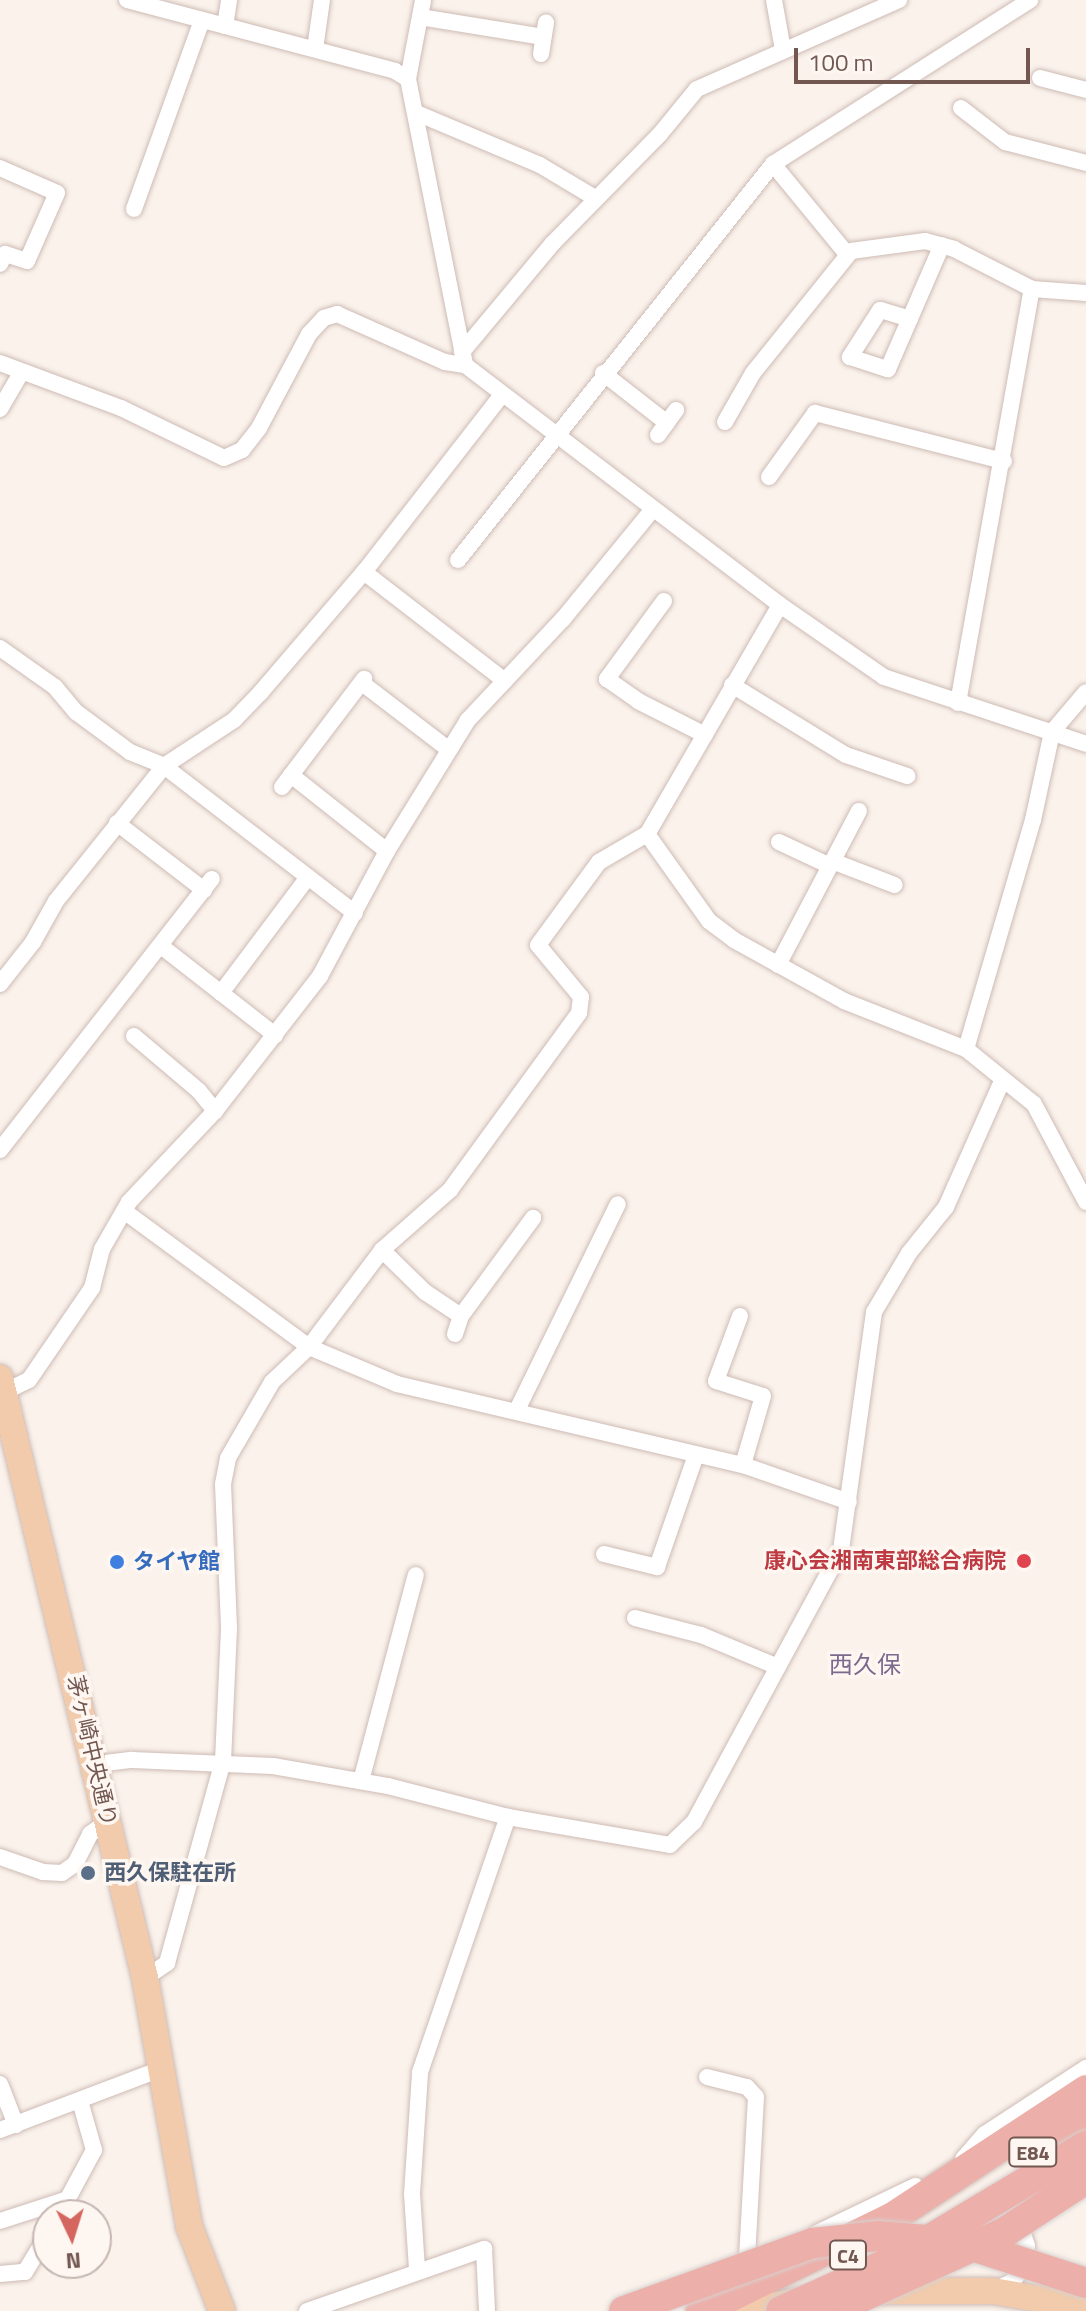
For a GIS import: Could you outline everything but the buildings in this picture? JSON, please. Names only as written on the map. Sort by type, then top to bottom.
[{"type":"highway","points":[[701,2311],[893,2217],[1081,2078]]},
{"type":"highway","name":"E84","points":[[985,2196],[1086,2116]]},
{"type":"highway","name":"E84","points":[[985,2196],[1086,2146]]},
{"type":"highway","points":[[829,2311],[1005,2232],[1086,2179]]},
{"type":"highway","name":"C4","points":[[711,2311],[985,2196]]},
{"type":"highway","name":"C4","points":[[781,2311],[897,2259],[985,2196]]},
{"type":"highway","name":"C4","points":[[625,2309],[813,2243],[878,2236],[971,2244],[1086,2283]]},
{"type":"main road","name":"茅ヶ崎中央通り","points":[[1,1388],[97,1764],[145,1978],[189,2226],[222,2311]]},
{"type":"main road","points":[[744,2311],[837,2295],[931,2287],[993,2291],[1086,2307]]},
{"type":"street","points":[[127,0],[395,71],[408,79]]},
{"type":"street","points":[[225,26],[229,0]]},
{"type":"street","points":[[315,49],[322,0]]},
{"type":"street","points":[[774,0],[783,50]]},
{"type":"street","points":[[0,363],[121,408],[224,458],[242,450],[259,428],[309,334],[324,318],[337,314],[445,362],[463,358],[595,198],[697,89],[899,0]]},
{"type":"street","points":[[458,560],[603,373],[773,164],[1030,0]]},
{"type":"street","points":[[543,38],[422,8],[408,79],[419,114],[463,358],[502,395],[780,605],[884,677],[1086,744]]},
{"type":"street","points":[[134,209],[202,20]]},
{"type":"street","points":[[1040,78],[1086,90]]},
{"type":"street","points":[[961,108],[1005,142],[1086,163]]},
{"type":"street","points":[[419,114],[540,165],[595,198]]},
{"type":"street","points":[[773,164],[847,254]]},
{"type":"street","points":[[0,168],[57,193],[27,261],[5,254],[0,264]]},
{"type":"street","points":[[725,422],[753,373],[847,254],[896,241],[942,245],[1032,289],[1086,293]]},
{"type":"street","points":[[910,319],[942,245]]},
{"type":"street","points":[[958,703],[1004,461],[1032,289]]},
{"type":"street","points":[[0,409],[21,373]]},
{"type":"street","points":[[603,373],[667,423]]},
{"type":"street","points":[[0,984],[117,823],[164,766],[234,720],[364,572],[502,395]]},
{"type":"street","points":[[769,477],[815,413],[1004,461]]},
{"type":"street","points":[[1,1388],[29,1380],[65,1332],[92,1288],[102,1249],[124,1211],[215,1111],[320,976],[387,851],[448,749],[653,509]]},
{"type":"street","points":[[364,572],[505,681]]},
{"type":"street","points":[[664,601],[607,679],[638,701],[705,735]]},
{"type":"street","points":[[145,1978],[167,1963],[223,1761],[229,1627],[223,1484],[228,1458],[272,1382],[309,1347],[382,1250],[450,1190],[579,1013],[581,997],[538,945],[599,862],[647,834],[780,605]]},
{"type":"street","points":[[0,648],[55,687],[76,712],[130,752],[164,766],[355,913]]},
{"type":"street","points":[[387,851],[287,781],[363,681],[448,749]]},
{"type":"street","points":[[732,685],[846,755],[907,776]]},
{"type":"street","points":[[966,1049],[1033,820],[1052,732],[1086,692]]},
{"type":"street","points":[[778,965],[859,811]]},
{"type":"street","points":[[0,1150],[208,884],[117,823]]},
{"type":"street","points":[[647,834],[709,921],[778,965],[844,1001],[966,1049],[1034,1104],[1086,1202]]},
{"type":"street","points":[[779,842],[831,864],[895,885]]},
{"type":"street","points":[[221,993],[308,877]]},
{"type":"street","points":[[161,946],[275,1035]]},
{"type":"street","points":[[134,1036],[199,1091],[215,1111]]},
{"type":"street","points":[[97,1764],[223,1761],[361,1781],[508,1817],[670,1845],[694,1822],[841,1550],[874,1312],[909,1253],[946,1207],[1002,1081]]},
{"type":"street","points":[[517,1410],[618,1204]]},
{"type":"street","points":[[124,1211],[309,1347],[397,1384],[743,1465],[849,1502]]},
{"type":"street","points":[[455,1334],[461,1316],[533,1218]]},
{"type":"street","points":[[382,1250],[425,1292],[461,1316]]},
{"type":"street","points":[[740,1316],[716,1381],[763,1396],[743,1465]]},
{"type":"street","points":[[604,1554],[657,1567],[696,1455]]},
{"type":"street","points":[[361,1781],[416,1575]]},
{"type":"street","points":[[635,1618],[701,1635],[778,1667]]},
{"type":"street","points":[[417,2269],[412,2178],[420,2072],[508,1817]]},
{"type":"street","points":[[0,1857],[43,1872],[62,1873],[75,1864],[90,1834],[108,1821]]},
{"type":"street","points":[[0,2084],[8,2127],[161,2069]]},
{"type":"street","points":[[707,2077],[747,2087],[756,2097],[747,2260]]},
{"type":"street","points":[[606,2311],[625,2309],[865,2214],[962,2161],[985,2134],[1081,2078]]},
{"type":"street","points":[[68,2199],[94,2150],[80,2101]]},
{"type":"street","points":[[993,2291],[1017,2276],[1027,2246],[1010,2189],[1086,2130]]},
{"type":"street","points":[[0,2221],[32,2211]]},
{"type":"street","points":[[307,2311],[417,2269],[484,2249],[487,2311]]},
{"type":"street","points":[[0,2274],[25,2272],[32,2260]]},
{"type":"place","name":"康心会湘南東部総合病院","points":[[1024,1561]]},
{"type":"place","name":"タイヤ館","points":[[117,1562]]},
{"type":"place","name":"西久保駐在所","points":[[88,1873]]},
{"type":"district","name":"西久保","points":[[865,1665]]}]
